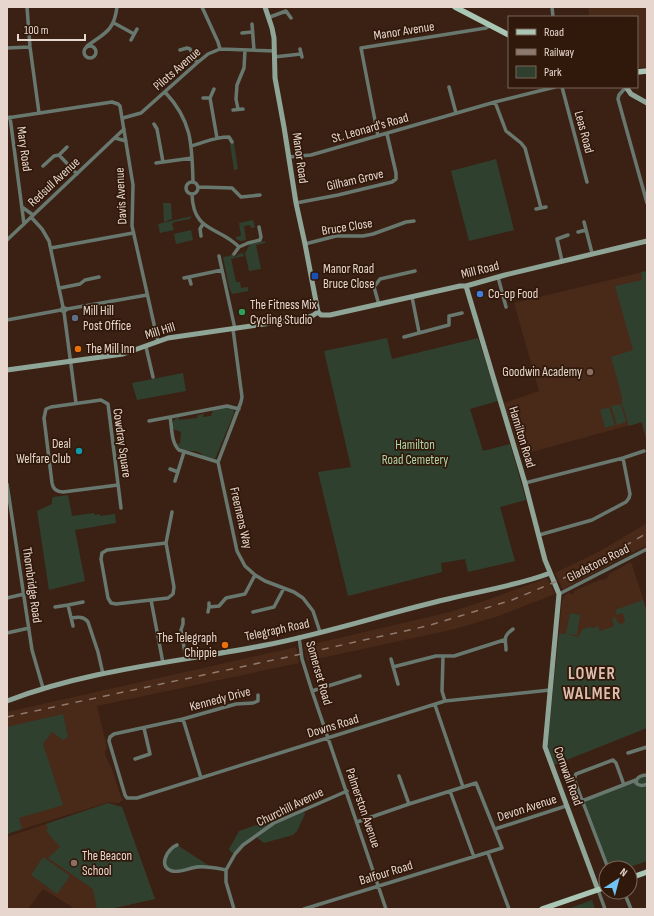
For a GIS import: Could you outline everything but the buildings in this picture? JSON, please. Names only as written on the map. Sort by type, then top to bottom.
[{"type":"main road","name":"Manor Road","points":[[265,7],[270,17],[274,38],[275,78],[290,157],[296,203],[318,312]]},
{"type":"main road","points":[[455,7],[508,34]]},
{"type":"main road","points":[[627,88],[631,94],[647,103]]},
{"type":"main road","name":"Mill Road","points":[[318,312],[321,315],[330,315],[379,305],[460,286],[466,286],[647,241]]},
{"type":"main road","name":"Hamilton Road","points":[[466,286],[550,572],[559,594]]},
{"type":"main road","name":"Mill Hill","points":[[7,370],[123,354],[179,336],[305,318],[318,312]]},
{"type":"main road","name":"Telegraph Road","points":[[7,701],[43,688],[103,674],[267,645],[510,584],[550,572]]},
{"type":"main road","name":"Cornwall Road","points":[[559,594],[545,747],[598,890]]},
{"type":"main road","points":[[542,909],[554,907],[598,890]]},
{"type":"street","points":[[27,7],[30,47],[39,113]]},
{"type":"street","points":[[95,41],[94,48],[96,52],[94,56],[89,58],[84,54],[84,50],[87,46],[107,32],[114,23],[117,7]]},
{"type":"street","points":[[202,7],[220,49]]},
{"type":"street","points":[[270,17],[286,10],[291,18]]},
{"type":"street","points":[[114,23],[134,34]]},
{"type":"street","points":[[252,24],[254,50]]},
{"type":"street","name":"Manor Avenue","points":[[378,136],[361,48],[486,28],[490,25]]},
{"type":"street","points":[[131,40],[137,29]]},
{"type":"street","points":[[242,33],[252,32]]},
{"type":"street","points":[[87,46],[94,48]]},
{"type":"street","points":[[7,48],[30,47]]},
{"type":"street","points":[[180,50],[186,48],[190,49],[197,63]]},
{"type":"street","points":[[274,57],[301,55],[300,48]]},
{"type":"street","name":"Pilots Avenue","points":[[123,118],[141,113],[208,54],[220,49],[274,51]]},
{"type":"street","points":[[238,110],[236,99],[237,85],[244,68],[245,50]]},
{"type":"street","points":[[450,87],[456,113]]},
{"type":"street","name":"St. Leonard's Road","points":[[290,157],[311,155],[494,102],[551,88]]},
{"type":"street","name":"Leas Road","points":[[562,88],[587,182]]},
{"type":"street","points":[[625,88],[619,95],[618,99],[647,203]]},
{"type":"street","points":[[214,89],[210,98],[217,138]]},
{"type":"street","points":[[165,92],[177,106],[188,128],[191,146],[193,182],[198,187],[232,188],[241,197],[260,195]]},
{"type":"street","points":[[203,98],[210,98]]},
{"type":"street","name":"Davis Avenue","points":[[8,117],[112,102],[120,106],[133,186],[133,233],[158,342]]},
{"type":"street","points":[[494,102],[506,131],[525,148],[541,208]]},
{"type":"street","points":[[233,110],[243,109]]},
{"type":"street","name":"Mary Road","points":[[8,117],[24,224]]},
{"type":"street","points":[[154,124],[157,129],[163,162]]},
{"type":"street","name":"Redsull Avenue","points":[[7,240],[124,129]]},
{"type":"street","name":"Gilham Grove","points":[[296,203],[338,195],[392,182],[396,179],[387,134]]},
{"type":"street","points":[[191,146],[217,138],[229,137],[231,138],[232,142]]},
{"type":"street","points":[[115,138],[126,141]]},
{"type":"street","points":[[43,166],[54,156],[59,155],[67,148]]},
{"type":"street","points":[[59,155],[77,174]]},
{"type":"street","points":[[156,163],[192,158]]},
{"type":"street","points":[[193,182],[188,183],[186,187],[187,191],[192,194],[194,208],[203,224],[233,240],[239,247]]},
{"type":"street","points":[[192,194],[196,193],[198,187]]},
{"type":"street","points":[[22,207],[32,216],[46,234],[51,248],[64,310],[76,403]]},
{"type":"street","points":[[536,209],[546,207]]},
{"type":"street","name":"Bruce Close","points":[[305,244],[336,236],[363,236],[373,234],[406,222],[414,221]]},
{"type":"street","points":[[584,222],[592,254]]},
{"type":"street","points":[[201,236],[200,229],[203,224]]},
{"type":"street","points":[[234,254],[239,247],[260,240],[262,237],[259,227]]},
{"type":"street","points":[[578,232],[586,230]]},
{"type":"street","points":[[51,248],[133,233]]},
{"type":"street","points":[[562,261],[557,239],[568,235]]},
{"type":"street","points":[[170,418],[175,446],[179,450],[218,462],[239,409],[242,397],[228,292],[219,256]]},
{"type":"street","points":[[184,278],[222,270]]},
{"type":"street","points":[[379,305],[374,287],[380,279],[415,271]]},
{"type":"street","points":[[60,288],[80,284],[85,280],[99,277]]},
{"type":"street","points":[[189,277],[191,284]]},
{"type":"street","points":[[498,277],[506,307]]},
{"type":"street","points":[[7,320],[147,295]]},
{"type":"street","points":[[412,297],[419,332]]},
{"type":"street","points":[[404,337],[449,325],[449,316],[462,313]]},
{"type":"street","points":[[146,347],[153,377]]},
{"type":"street","name":"Cowdray Square","points":[[101,400],[108,404],[118,485],[63,492],[57,490],[53,486],[44,418],[46,409],[101,400]]},
{"type":"street","points":[[149,421],[227,406],[239,409]]},
{"type":"street","points":[[524,483],[623,458],[644,451]]},
{"type":"street","points":[[175,481],[184,452]]},
{"type":"street","points":[[539,535],[592,520],[626,502],[630,494],[623,458]]},
{"type":"street","name":"Freemens Way","points":[[218,462],[237,551],[245,566],[254,575],[297,594],[307,602],[314,611],[320,632]]},
{"type":"street","points":[[170,469],[178,472]]},
{"type":"street","name":"Thornbridge Road","points":[[7,484],[28,628],[32,650],[43,688]]},
{"type":"street","points":[[118,485],[121,508]]},
{"type":"street","points":[[166,543],[104,551],[101,556],[108,598],[111,603],[116,604],[151,600],[168,598],[171,596],[174,591],[166,543],[172,512]]},
{"type":"street","name":"Gladstone Road","points":[[559,594],[647,549]]},
{"type":"street","points":[[208,612],[209,605],[219,606],[226,598],[245,594],[254,575]]},
{"type":"street","points":[[253,612],[274,607],[284,588]]},
{"type":"street","points":[[7,598],[24,594]]},
{"type":"street","points":[[151,600],[163,663]]},
{"type":"street","points":[[55,607],[83,602]]},
{"type":"street","points":[[68,605],[72,626]]},
{"type":"street","points":[[71,618],[81,617],[88,622],[98,652],[103,674]]},
{"type":"street","points":[[183,619],[181,630],[186,659]]},
{"type":"street","points":[[7,633],[28,628]]},
{"type":"street","points":[[506,650],[504,640],[506,634],[513,629]]},
{"type":"street","name":"Somerset Road","points":[[299,637],[302,659],[329,737]]},
{"type":"street","points":[[393,666],[436,656],[454,656],[504,640]]},
{"type":"street","points":[[443,657],[442,691],[445,701]]},
{"type":"street","points":[[391,660],[398,684]]},
{"type":"street","points":[[312,690],[360,676]]},
{"type":"street","name":"Downs Road","points":[[144,728],[114,734],[110,737],[109,741],[124,795],[127,798],[137,798],[445,701],[550,690]]},
{"type":"street","name":"Kennedy Drive","points":[[183,719],[236,704],[254,703],[258,701],[258,695]]},
{"type":"street","points":[[435,705],[463,787]]},
{"type":"street","points":[[135,759],[150,754],[144,728],[183,719],[201,778]]},
{"type":"street","name":"Palmerston Avenue","points":[[329,737],[386,909]]},
{"type":"street","points":[[628,753],[647,747]]},
{"type":"street","points":[[605,860],[575,782],[575,776],[610,760],[615,761],[624,785]]},
{"type":"street","points":[[582,801],[647,775]]},
{"type":"street","points":[[399,776],[409,804]]},
{"type":"street","points":[[636,780],[638,785],[642,786],[647,784]]},
{"type":"street","points":[[357,822],[409,804],[476,784],[502,848],[488,853],[509,909]]},
{"type":"street","name":"Churchill Avenue","points":[[226,870],[235,854],[252,837],[274,823],[347,791]]},
{"type":"street","points":[[450,791],[474,857]]},
{"type":"street","name":"Devon Avenue","points":[[495,829],[566,806]]},
{"type":"street","points":[[177,845],[169,849],[164,862],[166,867],[169,870],[174,871],[198,867],[211,867],[226,870],[226,882],[234,909]]},
{"type":"street","name":"Balfour Road","points":[[304,909],[488,853]]},
{"type":"shaded area","points":[[588,7],[645,7],[647,11],[647,67],[638,68],[638,16],[589,16]]},
{"type":"shaded area","name":"Goodwin Academy","points":[[647,271],[647,442],[641,422],[521,455],[504,403],[539,391],[514,303]]},
{"type":"shaded area","points":[[647,523],[647,545],[563,589],[555,573],[602,550]]},
{"type":"shaded area","points":[[631,562],[647,610],[647,658],[553,695],[562,600],[565,595],[570,592],[572,595],[574,591],[599,580],[604,580],[609,574]]},
{"type":"shaded area","points":[[547,578],[555,594],[499,616],[455,629],[308,661],[304,646],[450,612]]},
{"type":"shaded area","points":[[296,647],[299,663],[97,706],[107,747],[105,753],[123,800],[119,803],[109,802],[7,834],[7,712]]},
{"type":"shaded area","name":"The Beacon School","points":[[108,803],[122,807],[155,899],[110,909],[75,909],[43,889],[28,909],[7,909],[7,837]]},
{"type":"green space","points":[[234,143],[238,169],[234,170],[230,144]]},
{"type":"green space","points":[[496,159],[514,230],[469,241],[451,171]]},
{"type":"green space","points":[[163,203],[171,203],[172,219],[164,222]]},
{"type":"green space","points":[[192,216],[190,219],[174,222],[172,224],[174,230],[160,233],[158,224]]},
{"type":"green space","points":[[253,220],[255,227],[251,228],[250,225],[244,226],[246,240],[241,241],[236,239],[236,237],[241,236],[239,223]]},
{"type":"green space","points":[[191,230],[193,240],[176,244],[174,234]]},
{"type":"green space","points":[[265,241],[265,243],[256,245],[261,269],[249,271],[245,253],[250,244]]},
{"type":"green space","points":[[243,253],[244,256],[231,259],[236,282],[240,282],[241,288],[248,287],[248,291],[232,294],[229,287],[223,257],[230,256],[232,254],[235,257]]},
{"type":"green space","points":[[647,271],[647,442],[642,422],[629,426],[622,404],[622,397],[611,357],[633,350],[615,286],[642,280],[641,272]]},
{"type":"green space","name":"Hamilton Road Cemetery","points":[[387,338],[392,359],[478,338],[498,401],[470,409],[483,451],[510,444],[526,500],[500,507],[515,561],[468,572],[465,559],[441,563],[442,572],[348,596],[318,472],[351,467],[324,351]]},
{"type":"green space","points":[[183,373],[186,391],[137,400],[132,383]]},
{"type":"green space","points":[[621,404],[626,422],[617,425],[611,406]]},
{"type":"green space","points":[[228,407],[233,409],[234,413],[215,459],[204,456],[201,453],[183,450],[179,447],[176,443],[180,444],[181,432],[173,429],[172,423],[175,419],[179,417],[179,420],[197,418],[198,415],[204,414],[203,417],[211,416],[213,410]]},
{"type":"green space","points":[[609,407],[615,425],[605,428],[600,410]]},
{"type":"green space","points":[[68,495],[72,516],[94,513],[95,515],[100,514],[100,516],[115,514],[116,523],[75,530],[85,581],[49,590],[37,511],[52,504],[52,499],[54,497]]},
{"type":"green space","points":[[643,600],[647,613],[647,728],[554,765],[547,749],[559,633],[566,634],[570,613],[580,615],[577,635],[567,634],[578,637],[583,629],[589,627],[593,628],[598,626],[600,631],[614,626],[612,619],[615,617],[618,623],[622,624],[625,621],[623,613],[617,615],[615,610]]},
{"type":"green space","points":[[63,714],[68,737],[63,740],[52,732],[43,744],[63,805],[19,818],[22,829],[7,834],[7,727]]},
{"type":"green space","points":[[647,775],[647,861],[638,864],[638,860],[605,860],[582,801]]},
{"type":"green space","name":"The Beacon School","points":[[108,803],[122,807],[155,899],[110,909],[97,909],[93,889],[48,858],[60,847],[46,831],[48,828],[46,824]]},
{"type":"green space","points":[[304,811],[305,814],[297,831],[293,835],[264,843],[255,836],[235,854],[229,849],[239,831],[262,823],[274,823]]},
{"type":"green space","points":[[177,845],[211,867],[174,871],[166,867],[166,855]]},
{"type":"green space","points":[[43,857],[70,876],[57,894],[31,875]]},
{"type":"green space","points":[[592,900],[595,909],[568,909]]},
{"type":"railway","points":[[7,717],[427,626],[512,600],[562,579],[611,554],[647,533]]},
{"type":"place","name":"Manor Road Bruce Close","points":[[315,276]]},
{"type":"place","name":"Co-op Food","points":[[480,294]]},
{"type":"place","name":"The Fitness Mix Cycling Studio","points":[[242,312]]},
{"type":"place","name":"Mill Hill Post Office","points":[[75,318]]},
{"type":"place","name":"The Mill Inn","points":[[78,349]]},
{"type":"place","name":"Goodwin Academy","points":[[590,372]]},
{"type":"place","name":"Deal Welfare Club","points":[[79,451]]},
{"type":"place","name":"The Telegraph Chippie","points":[[225,645]]},
{"type":"place","name":"The Beacon School","points":[[74,863]]},
{"type":"district","name":"LOWER WALMER","points":[[592,684]]}]
